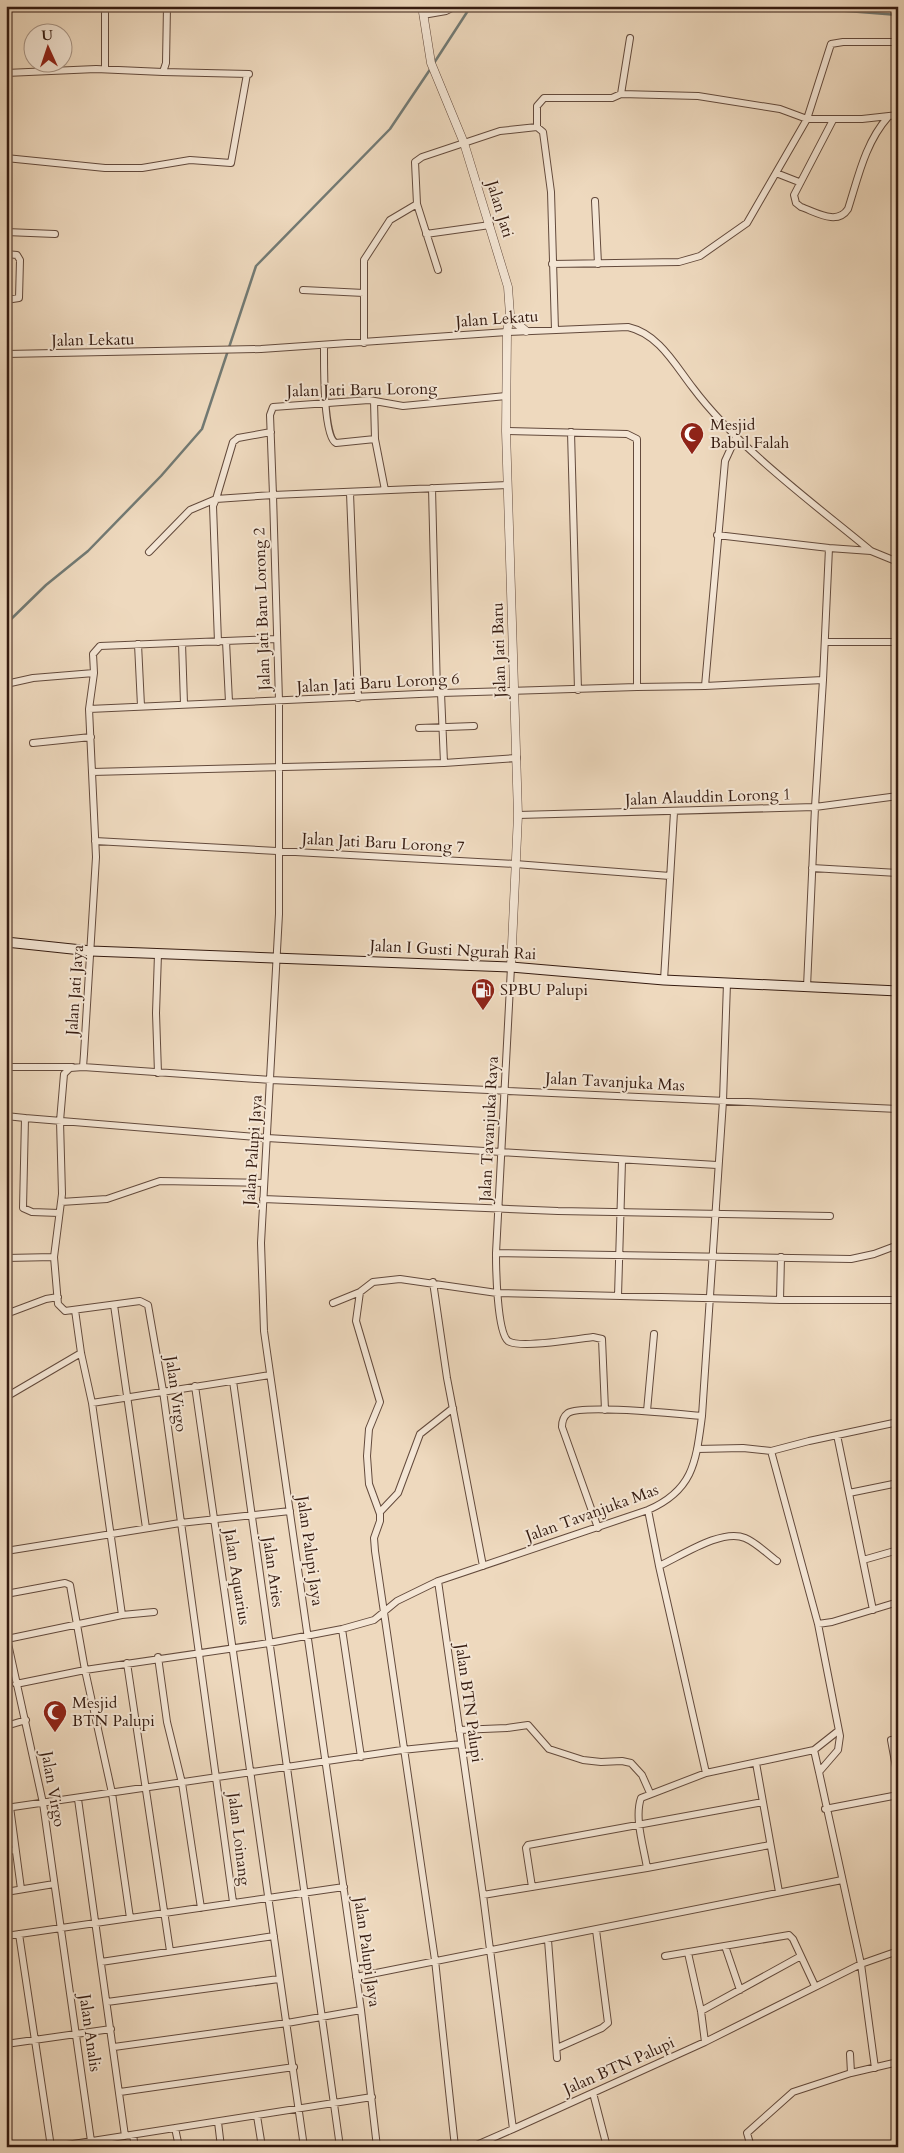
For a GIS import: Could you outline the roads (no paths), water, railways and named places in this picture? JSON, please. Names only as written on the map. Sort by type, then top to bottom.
[{"type":"main road","name":"Jalan I Gusti Ngurah Rai","points":[[6,942],[91,951],[510,967],[664,980],[898,991]]},
{"type":"street","points":[[105,6],[105,69]]},
{"type":"street","points":[[163,72],[166,64],[168,6]]},
{"type":"street","points":[[422,6],[423,15],[446,11],[456,6]]},
{"type":"street","name":"Jalan Jati","points":[[423,15],[431,63],[444,99],[464,143],[508,287],[510,314],[507,332]]},
{"type":"street","points":[[621,94],[630,38]]},
{"type":"street","points":[[552,264],[665,264],[691,260],[700,256],[747,223],[807,119],[831,44],[843,42],[898,42]]},
{"type":"street","points":[[6,74],[105,69],[249,74],[231,163],[190,160],[142,168],[105,168],[6,158]]},
{"type":"street","points":[[537,127],[537,106],[544,98],[612,98],[621,94],[698,96],[780,110],[807,119],[832,120],[898,115]]},
{"type":"street","points":[[832,120],[816,156],[799,182],[794,196],[796,203],[801,207],[832,218],[844,216],[848,209],[868,147],[877,129],[888,117]]},
{"type":"street","points":[[438,270],[417,204],[415,162],[422,157],[500,131],[537,127],[543,132],[551,192],[554,330]]},
{"type":"street","points":[[776,173],[799,182]]},
{"type":"street","points":[[595,200],[598,264]]},
{"type":"street","points":[[364,343],[364,260],[390,220],[417,204]]},
{"type":"street","points":[[426,234],[490,225]]},
{"type":"street","points":[[6,232],[55,234]]},
{"type":"street","points":[[6,254],[17,255],[20,258],[20,286],[19,298],[6,300]]},
{"type":"street","points":[[303,290],[364,292]]},
{"type":"street","points":[[510,314],[519,326],[526,331]]},
{"type":"street","name":"Jalan Lekatu","points":[[6,354],[195,352],[364,343],[507,332],[628,327],[646,334],[664,350],[695,391],[736,437],[871,551],[898,562]]},
{"type":"street","name":"Jalan Jati Baru","points":[[507,332],[506,431],[518,815],[510,967]]},
{"type":"street","points":[[324,345],[325,403],[330,438],[333,443],[376,439]]},
{"type":"street","name":"Jalan Jati Baru Lorong","points":[[279,406],[374,401],[403,406],[506,396]]},
{"type":"street","points":[[374,401],[376,439],[385,490]]},
{"type":"street","name":"Jalan Jati Baru Lorong 2","points":[[278,957],[279,701],[270,410],[279,406]]},
{"type":"street","points":[[506,431],[632,435],[638,443],[638,687]]},
{"type":"street","points":[[218,642],[212,510],[233,442],[238,438],[271,432]]},
{"type":"street","points":[[571,432],[578,690]]},
{"type":"street","points":[[705,686],[725,461],[736,437]]},
{"type":"street","points":[[148,552],[190,510],[216,499],[508,485]]},
{"type":"street","points":[[432,488],[439,693],[444,763]]},
{"type":"street","points":[[350,493],[358,698]]},
{"type":"street","points":[[717,535],[871,551]]},
{"type":"street","points":[[808,986],[812,868],[829,548]]},
{"type":"street","name":"Jalan Jati Jaya","points":[[83,1067],[96,867],[89,709],[94,673],[94,652],[100,646],[277,640]]},
{"type":"street","points":[[226,642],[229,702]]},
{"type":"street","points":[[825,642],[898,642]]},
{"type":"street","points":[[182,643],[184,704]]},
{"type":"street","points":[[138,644],[141,706]]},
{"type":"street","points":[[6,684],[32,678],[94,673]]},
{"type":"street","name":"Jalan Jati Baru Lorong 6","points":[[89,709],[514,690],[705,686],[823,680]]},
{"type":"street","points":[[419,728],[474,726]]},
{"type":"street","points":[[34,743],[91,737]]},
{"type":"street","points":[[92,772],[444,763],[517,758]]},
{"type":"street","name":"Jalan Alauddin Lorong 1","points":[[518,815],[815,808],[898,796]]},
{"type":"street","points":[[664,980],[674,812]]},
{"type":"street","name":"Jalan Jati Baru Lorong 7","points":[[95,841],[515,864],[670,876]]},
{"type":"street","points":[[812,868],[898,873]]},
{"type":"street","points":[[158,954],[156,1013],[158,1073]]},
{"type":"street","name":"Jalan Palupi Jaya","points":[[278,957],[263,1198],[261,1288],[270,1375],[344,1887],[377,2147]]},
{"type":"street","name":"Jalan Tavanjuka Raya","points":[[510,967],[496,1253],[497,1293],[505,1336],[511,1342],[536,1344],[594,1337],[602,1339],[605,1410]]},
{"type":"street","name":"Jalan Tavanjuka Mas","points":[[438,1581],[598,1528],[665,1503],[677,1494],[691,1470],[697,1449],[702,1416],[714,1255],[717,1165],[723,1101],[727,983]]},
{"type":"street","points":[[6,1067],[83,1067]]},
{"type":"street","points":[[73,1067],[64,1074],[60,1121],[60,1202],[54,1257],[61,1309],[75,1310],[81,1353],[92,1402],[122,1615]]},
{"type":"street","name":"Jalan Tavanjuka Mas","points":[[83,1067],[271,1080],[723,1101]]},
{"type":"street","points":[[723,1101],[898,1109]]},
{"type":"street","points":[[6,1116],[267,1138],[502,1150],[622,1161],[717,1165]]},
{"type":"street","points":[[25,1118],[23,1208],[32,1212],[59,1213]]},
{"type":"street","points":[[618,1296],[622,1161]]},
{"type":"street","points":[[60,1202],[107,1199],[160,1181],[264,1184]]},
{"type":"street","points":[[263,1198],[620,1212],[830,1216]]},
{"type":"street","points":[[496,1253],[714,1255],[851,1259],[874,1254],[898,1245]]},
{"type":"street","points":[[6,1258],[54,1257]]},
{"type":"street","points":[[780,1300],[782,1258]]},
{"type":"street","points":[[333,1303],[360,1292],[369,1284],[380,1280],[433,1282],[497,1293],[780,1300],[898,1300]]},
{"type":"street","points":[[433,1282],[453,1408],[483,1566]]},
{"type":"street","points":[[360,1292],[356,1320],[380,1402],[369,1429],[367,1456],[369,1484],[380,1512],[380,1521],[374,1543],[402,1750],[435,1960],[455,2147]]},
{"type":"street","points":[[6,1314],[46,1299],[58,1297]]},
{"type":"street","name":"Jalan Virgo","points":[[75,1310],[140,1301],[148,1305],[163,1391],[217,1778]]},
{"type":"street","points":[[114,1305],[146,1528]]},
{"type":"street","points":[[647,1411],[654,1334]]},
{"type":"street","points":[[6,1397],[81,1353]]},
{"type":"street","points":[[92,1402],[270,1375]]},
{"type":"street","name":"Jalan Aries","points":[[233,1381],[285,1768],[322,2018],[332,2103],[340,2147]]},
{"type":"street","name":"Jalan Aquarius","points":[[195,1386],[234,1647],[304,2147]]},
{"type":"street","points":[[380,1512],[398,1493],[420,1434],[453,1408]]},
{"type":"street","points":[[598,1528],[562,1423],[569,1412],[605,1410],[647,1411],[702,1416]]},
{"type":"street","points":[[697,1449],[743,1448],[771,1451],[898,1422]]},
{"type":"street","points":[[837,1435],[873,1610]]},
{"type":"street","points":[[771,1451],[818,1624],[840,1744],[838,1750],[818,1772]]},
{"type":"street","points":[[848,1493],[898,1483]]},
{"type":"street","points":[[648,1510],[706,1772]]},
{"type":"street","points":[[6,1551],[180,1523],[290,1511]]},
{"type":"street","points":[[659,1566],[716,1538],[732,1535],[750,1540],[777,1561]]},
{"type":"street","points":[[863,1560],[898,1550]]},
{"type":"street","points":[[16,1684],[85,1670],[269,1642],[342,1628],[374,1620],[403,1598],[438,1581]]},
{"type":"street","name":"Jalan BTN Palupi","points":[[438,1581],[483,1895],[512,2129],[705,2042],[860,1964],[898,1951]]},
{"type":"street","points":[[6,1594],[68,1583],[70,1585],[85,1670],[112,1793],[130,1918]]},
{"type":"street","points":[[818,1624],[832,1622],[898,1602]]},
{"type":"street","name":"Jalan Virgo","points":[[61,1928],[43,1803],[26,1720],[8,1659],[6,1638],[122,1615],[154,1612]]},
{"type":"street","points":[[342,1628],[361,1757]]},
{"type":"street","points":[[158,1658],[167,1722],[182,1783],[201,1908]]},
{"type":"street","points":[[127,1663],[170,1951]]},
{"type":"street","points":[[6,1726],[26,1720]]},
{"type":"street","points":[[459,1730],[528,1725],[548,1749],[582,1760],[631,1763],[642,1775],[650,1793]]},
{"type":"street","points":[[647,1868],[638,1804],[641,1798],[706,1772],[814,1750],[838,1731]]},
{"type":"street","points":[[898,1739],[891,1740],[898,1778]]},
{"type":"street","points":[[21,1889],[8,1808],[402,1750],[461,1744]]},
{"type":"street","points":[[814,1750],[825,1809],[860,1964],[875,2068]]},
{"type":"street","points":[[756,1763],[780,1892]]},
{"type":"street","name":"Jalan Loinang","points":[[217,1778],[233,1902]]},
{"type":"street","points":[[825,1809],[898,1795]]},
{"type":"street","points":[[78,1799],[120,2092],[129,2135],[135,2147]]},
{"type":"street","points":[[532,1887],[527,1845],[763,1802]]},
{"type":"street","points":[[483,1895],[647,1868],[770,1844]]},
{"type":"street","points":[[6,1851],[15,1850]]},
{"type":"street","points":[[356,1977],[842,1880]]},
{"type":"street","points":[[6,1892],[54,1884]]},
{"type":"street","points":[[6,1936],[344,1887]]},
{"type":"street","name":"Jalan Analis","points":[[61,1928],[91,2141]]},
{"type":"street","points":[[557,2048],[602,2028],[608,2023],[596,1930]]},
{"type":"street","points":[[19,1934],[34,2041],[52,2147],[299,2110],[372,2097]]},
{"type":"street","points":[[665,1956],[785,1934],[793,1939],[814,1986]]},
{"type":"street","points":[[101,1962],[274,1936]]},
{"type":"street","points":[[548,1940],[557,2058]]},
{"type":"street","points":[[725,1946],[740,1990]]},
{"type":"street","points":[[688,1953],[701,2010],[705,2042]]},
{"type":"street","points":[[701,2010],[801,1956]]},
{"type":"street","points":[[107,2002],[279,1978]]},
{"type":"street","points":[[114,2047],[322,2018],[361,2010]]},
{"type":"street","points":[[6,2044],[111,2029]]},
{"type":"street","points":[[850,2054],[852,2073]]},
{"type":"street","points":[[751,2147],[747,2133],[794,2092],[852,2073],[897,2063],[898,2071]]},
{"type":"street","points":[[120,2092],[294,2067]]},
{"type":"street","points":[[593,2093],[607,2147]]},
{"type":"street","points":[[257,2116],[262,2147]]},
{"type":"street","points":[[218,2122],[221,2147]]},
{"type":"street","points":[[176,2128],[178,2147]]},
{"type":"street","points":[[472,2147],[512,2129]]},
{"type":"street","points":[[6,2136],[8,2147]]},
{"type":"waterway","points":[[434,63],[471,6]]},
{"type":"waterway","points":[[784,6],[898,15]]},
{"type":"waterway","points":[[6,624],[46,585],[88,551],[161,476],[202,429],[256,266],[390,129],[431,68]]},
{"type":"place","name":"Mesjid Babul Falah","points":[[692,455]]},
{"type":"place","name":"SPBU Palupi","points":[[483,1011]]},
{"type":"place","name":"Mesjid BTN Palupi","points":[[55,1733]]}]
